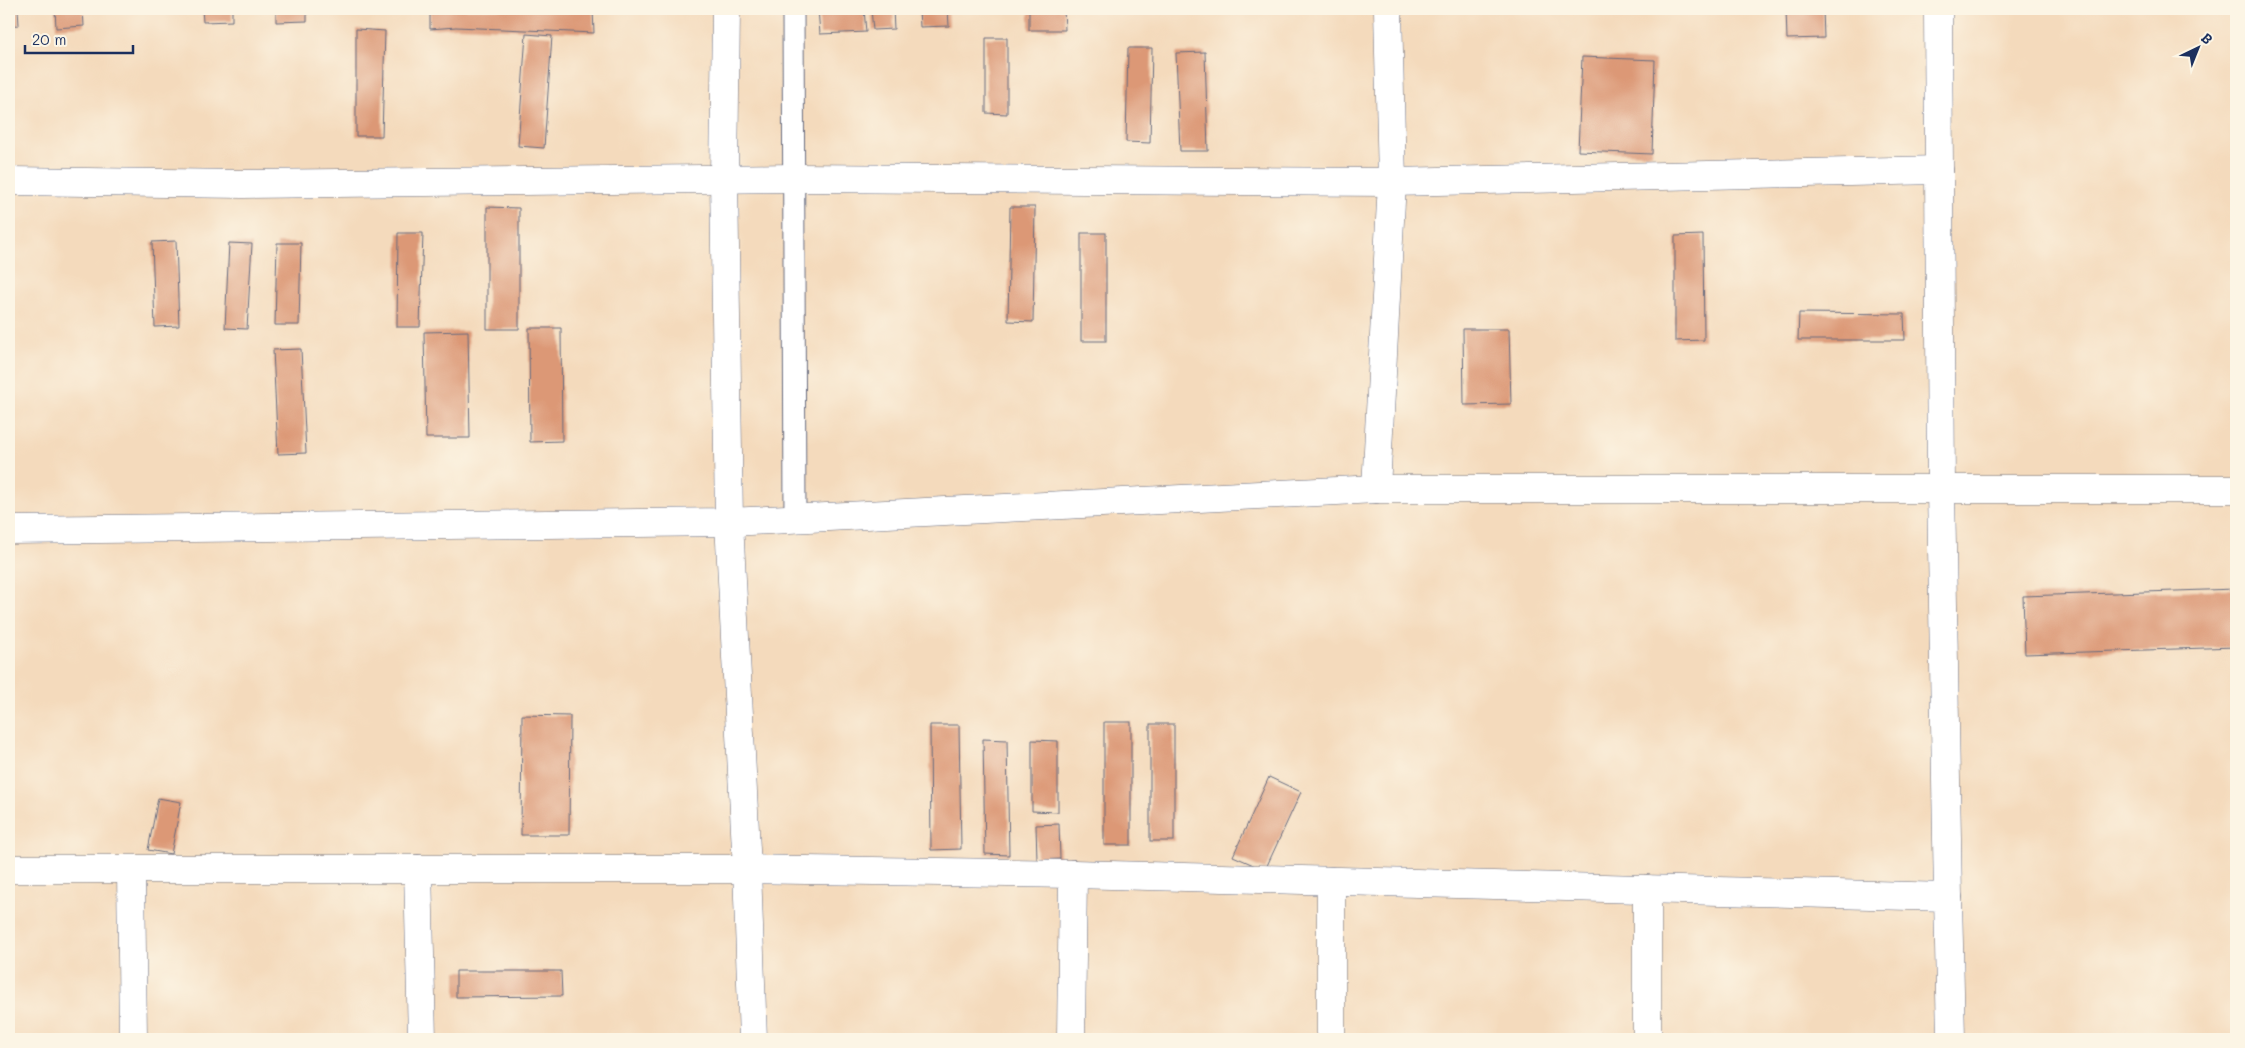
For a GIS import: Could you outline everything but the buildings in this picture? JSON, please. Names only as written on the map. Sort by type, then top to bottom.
[{"type":"street","points":[[726,9],[724,178],[729,522],[747,869],[753,1039]]},
{"type":"street","points":[[1376,489],[1392,182],[1388,9]]},
{"type":"street","points":[[1938,9],[1941,489],[1951,1039]]},
{"type":"street","points":[[9,181],[243,184],[794,178],[1392,182],[1939,170]]},
{"type":"street","points":[[9,530],[729,522],[1376,489],[2236,489]]},
{"type":"street","points":[[9,869],[131,871],[747,869],[1073,874],[1948,897]]},
{"type":"street","points":[[418,869],[422,1039]]},
{"type":"street","points":[[131,871],[133,1039]]},
{"type":"street","points":[[1071,1039],[1073,874]]},
{"type":"street","points":[[1331,881],[1331,1039]]},
{"type":"street","points":[[1647,889],[1647,1039]]},
{"type":"lane","points":[[793,9],[795,519]]}]
